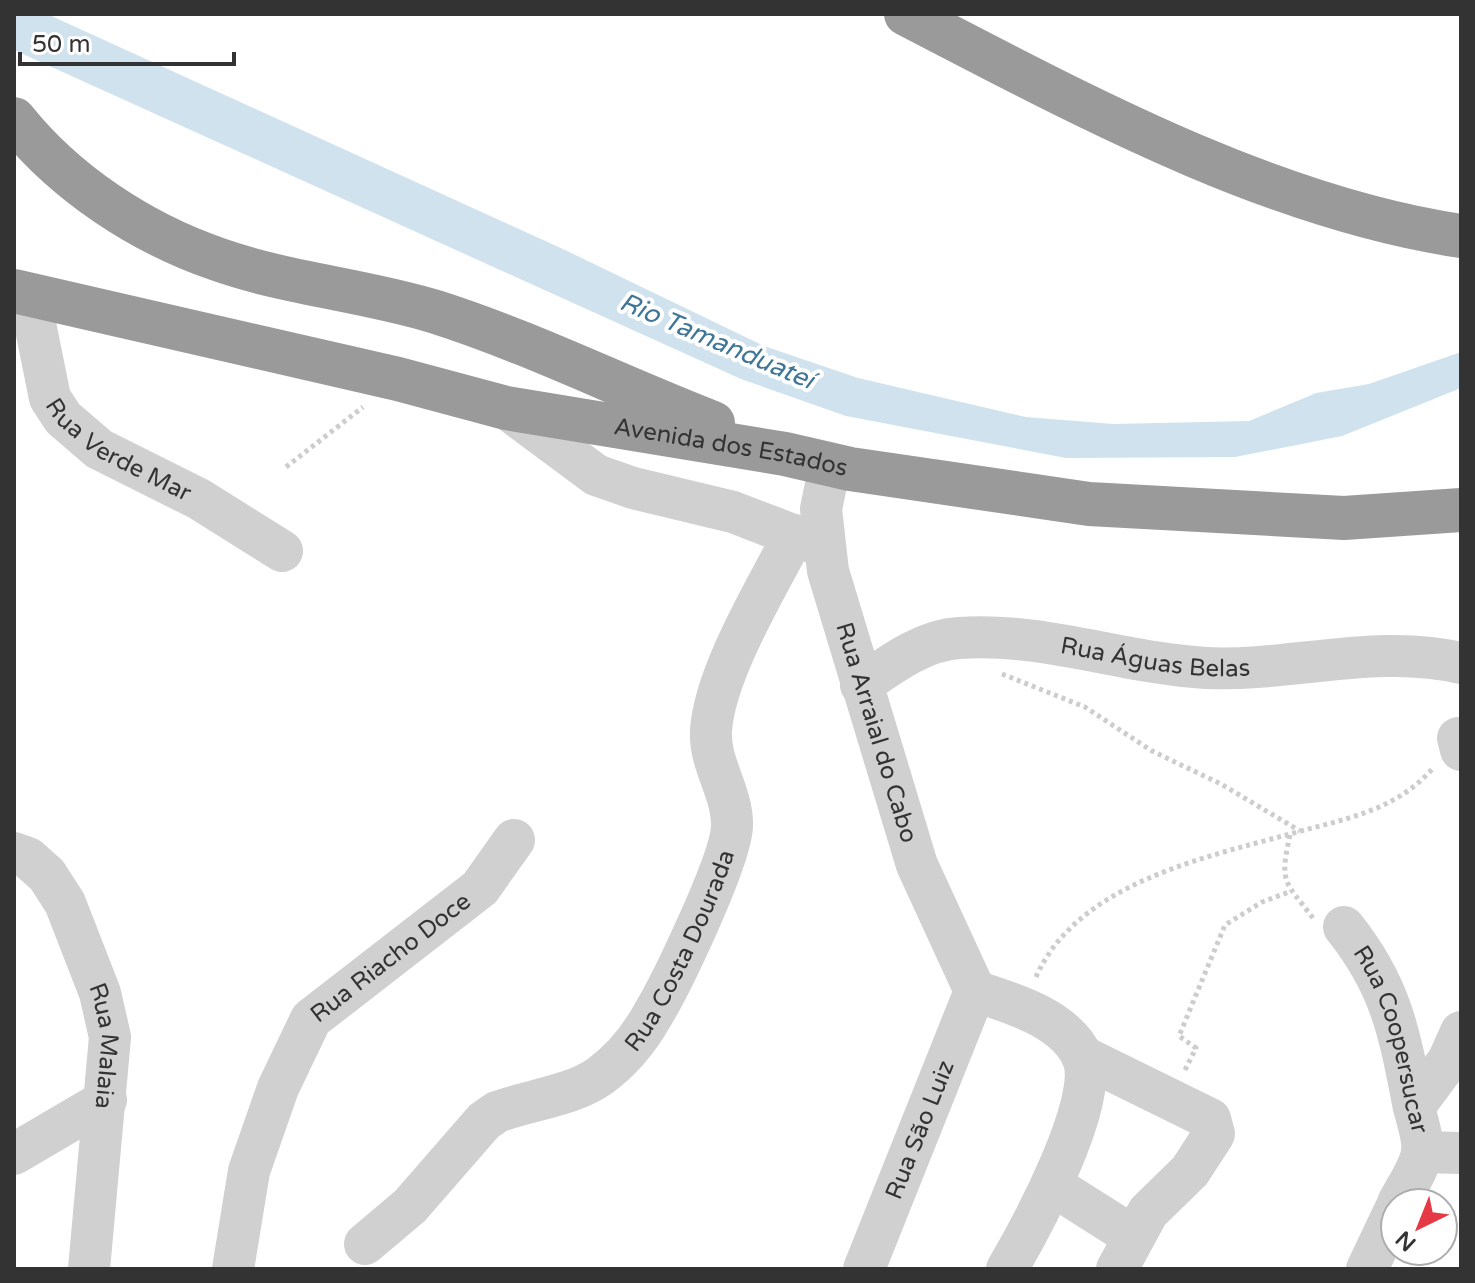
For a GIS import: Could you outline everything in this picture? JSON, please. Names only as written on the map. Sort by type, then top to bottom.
[{"type":"highway","points":[[906,14],[1093,110],[1184,150],[1311,198],[1419,230],[1461,236]]},
{"type":"highway","points":[[14,119],[65,171],[112,207],[164,237],[218,260],[433,312],[785,454]]},
{"type":"highway","name":"Avenida dos Estados","points":[[21,293],[398,379],[506,408],[785,454],[830,465],[1089,504],[1344,518],[1461,510]]},
{"type":"street","name":"Rua Verde Mar","points":[[21,293],[50,398],[63,418],[99,449],[199,499],[282,551]]},
{"type":"street","points":[[506,408],[596,475],[633,488],[733,512],[808,541]]},
{"type":"street","name":"Rua Arraial do Cabo","points":[[830,465],[821,509],[808,541],[861,685],[917,865],[975,991]]},
{"type":"street","name":"Rua Costa Dourada","points":[[365,1244],[410,1206],[484,1121],[497,1112],[597,1078],[621,1059],[654,1015],[726,858],[732,827],[730,801],[711,733],[716,707],[752,616],[808,541]]},
{"type":"street","name":"Rua Águas Belas","points":[[861,685],[913,652],[957,638],[1039,640],[1135,660],[1205,668],[1251,669],[1399,656],[1461,663]]},
{"type":"street","name":"Rua Riacho Doce","points":[[233,1269],[249,1171],[278,1088],[311,1019],[480,888],[514,840]]},
{"type":"street","name":"Rua Malaia","points":[[14,853],[33,861],[54,884],[100,993],[110,1037],[89,1269]]},
{"type":"street","name":"Rua Coopersucar","points":[[1344,927],[1370,960],[1384,985],[1398,1029],[1414,1107],[1442,1152],[1412,1187]]},
{"type":"street","points":[[975,991],[1023,1007],[1054,1026],[1082,1056],[1210,1119],[1214,1134],[1190,1171],[1148,1212],[1126,1253],[1052,1185]]},
{"type":"street","name":"Rua São Luiz","points":[[864,1269],[975,991]]},
{"type":"street","points":[[1414,1107],[1448,1061],[1461,1032]]},
{"type":"street","points":[[1007,1269],[1052,1185],[1083,1098],[1087,1074],[1082,1056]]},
{"type":"street","points":[[14,1154],[106,1100]]},
{"type":"street","points":[[1367,1269],[1379,1244]]},
{"type":"path","points":[[286,467],[398,379]]},
{"type":"path","points":[[987,669],[1085,707],[1152,751],[1221,784],[1301,831]]},
{"type":"path","points":[[1023,1007],[1039,970],[1063,937],[1098,904],[1169,871],[1290,834],[1354,819],[1388,804],[1426,776],[1459,744]]},
{"type":"path","points":[[1170,1099],[1196,1048],[1179,1036],[1225,925],[1262,902],[1289,892],[1283,867],[1290,834]]},
{"type":"water","name":"Rio Tamanduateí","points":[[14,14],[47,14],[565,250],[764,346],[858,378],[1026,417],[1113,424],[1249,421],[1316,393],[1369,384],[1461,352],[1461,388],[1342,436],[1235,457],[1066,458],[846,416],[741,379],[14,50]]}]
